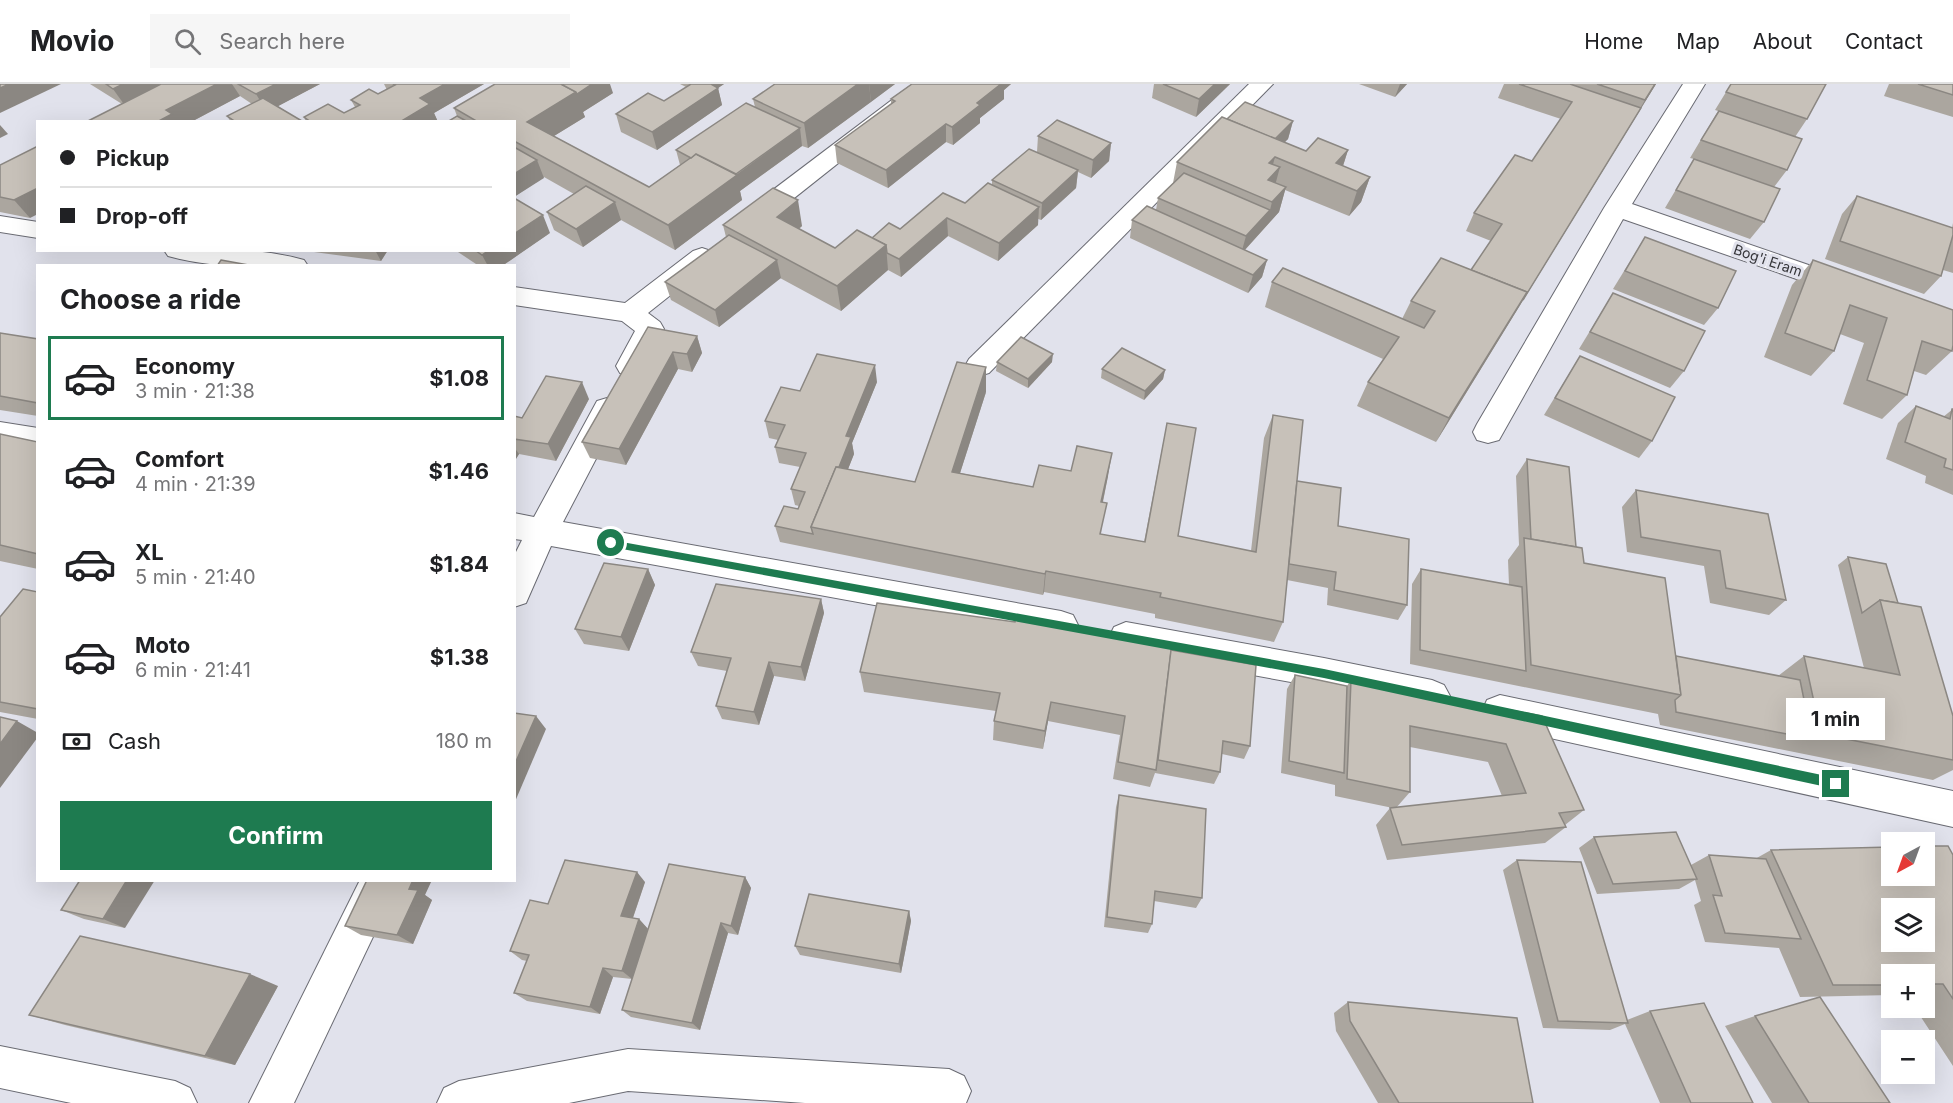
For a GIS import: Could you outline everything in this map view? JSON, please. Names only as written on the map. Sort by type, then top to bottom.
[{"type":"street","points":[[630,313],[927,84]]},
{"type":"street","points":[[980,366],[1262,84]]},
{"type":"street","points":[[1488,432],[1617,208],[1694,84]]},
{"type":"street","name":"Bog'i Eram","points":[[1617,208],[1875,297]]},
{"type":"street","points":[[0,224],[36,230]]},
{"type":"street","points":[[212,252],[248,254],[287,264]]},
{"type":"street","points":[[516,296],[630,313],[650,329],[528,528],[516,584]]},
{"type":"street","points":[[0,433],[36,439]]},
{"type":"street","points":[[528,528],[1324,673],[1953,809]]},
{"type":"street","points":[[271,1103],[380,882]]},
{"type":"street","points":[[0,1067],[175,1103]]},
{"type":"street","points":[[459,1103],[628,1070],[949,1091]]},
{"type":"building","points":[[106,84],[123,84],[113,89]]},
{"type":"building","points":[[161,84],[217,84],[166,110],[172,114],[161,120],[90,120]]},
{"type":"building","points":[[238,84],[276,84],[256,94]]},
{"type":"building","points":[[393,84],[445,84],[420,98],[430,104],[403,120],[308,120],[304,117],[328,104],[344,113],[360,105],[351,100],[369,89],[378,94],[395,85]]},
{"type":"building","points":[[495,84],[561,84],[576,92],[527,122],[649,187],[696,154],[737,175],[668,225],[516,142],[516,120],[475,120],[454,108]]},
{"type":"building","points":[[561,84],[592,84],[577,94]]},
{"type":"building","points":[[691,84],[711,84],[718,88],[652,132],[616,114],[648,93],[664,101]]},
{"type":"building","points":[[775,84],[858,84],[804,123],[753,99]]},
{"type":"building","points":[[912,84],[1001,84],[977,103],[980,105],[952,127],[946,124],[886,170],[835,145],[895,101],[891,99]]},
{"type":"building","points":[[1163,84],[1215,84],[1199,99]]},
{"type":"building","points":[[1519,84],[1570,84],[1641,108],[1523,300],[1527,292],[1471,270],[1502,224],[1474,213],[1515,155],[1532,161],[1572,102]]},
{"type":"building","points":[[1597,84],[1655,84],[1645,100]]},
{"type":"building","points":[[1731,84],[1826,84],[1807,119],[1726,92]]},
{"type":"building","points":[[1918,84],[1953,84],[1953,95]]},
{"type":"building","points":[[263,98],[300,120],[233,120],[227,116]]},
{"type":"building","points":[[1245,102],[1293,121],[1275,139],[1227,119]]},
{"type":"building","points":[[746,103],[800,128],[736,174],[696,154],[691,158],[676,150]]},
{"type":"building","points":[[1719,111],[1802,139],[1787,170],[1701,140]]},
{"type":"building","points":[[457,116],[464,120],[450,120]]},
{"type":"building","points":[[1222,117],[1306,151],[1318,138],[1348,150],[1336,163],[1370,177],[1357,191],[1275,157],[1269,163],[1280,167],[1268,180],[1286,187],[1272,202],[1177,162]]},
{"type":"building","points":[[1057,120],[1111,143],[1093,160],[1038,136]]},
{"type":"building","points":[[36,147],[36,189],[14,200],[0,197],[0,165]]},
{"type":"building","points":[[516,148],[537,160],[516,173]]},
{"type":"building","points":[[1029,149],[1078,170],[1042,203],[992,180]]},
{"type":"building","points":[[1694,159],[1780,189],[1764,222],[1676,190]]},
{"type":"building","points":[[1184,173],[1270,210],[1246,236],[1158,198]]},
{"type":"building","points":[[988,183],[1039,207],[999,243],[947,218],[899,259],[887,253],[886,245],[872,238],[889,223],[900,229],[943,193],[965,203]]},
{"type":"building","points":[[586,186],[615,202],[576,229],[547,212]]},
{"type":"building","points":[[773,188],[798,200],[777,217],[835,248],[857,230],[886,245],[837,286],[723,225]]},
{"type":"building","points":[[1857,196],[1953,228],[1941,276],[1840,241]]},
{"type":"building","points":[[516,199],[543,215],[516,233]]},
{"type":"building","points":[[1147,206],[1267,260],[1253,275],[1132,220]]},
{"type":"building","points":[[729,235],[777,260],[715,310],[665,282]]},
{"type":"building","points":[[1645,237],[1736,271],[1718,308],[1625,271]]},
{"type":"building","points":[[1441,258],[1527,292],[1449,418],[1368,382],[1399,337],[1272,282],[1283,268],[1424,328],[1435,311],[1411,301]]},
{"type":"building","points":[[221,260],[243,264],[218,264]]},
{"type":"building","points":[[1813,260],[1953,310],[1952,351],[1922,341],[1907,395],[1867,380],[1887,318],[1850,305],[1834,351],[1785,333]]},
{"type":"building","points":[[1613,293],[1705,331],[1684,371],[1590,332]]},
{"type":"building","points":[[648,327],[697,336],[687,354],[673,352],[619,449],[582,442]]},
{"type":"building","points":[[0,333],[36,339],[36,403],[0,396]]},
{"type":"building","points":[[1021,337],[1053,354],[1028,379],[997,362]]},
{"type":"building","points":[[1122,348],[1165,370],[1145,391],[1102,369]]},
{"type":"building","points":[[817,354],[875,365],[846,436],[851,437],[811,527],[813,534],[775,526],[784,506],[798,509],[805,492],[791,489],[806,453],[775,447],[785,425],[765,421],[781,387],[800,391]]},
{"type":"building","points":[[1580,356],[1675,397],[1652,441],[1555,398]]},
{"type":"building","points":[[957,362],[986,367],[952,472],[1033,487],[1039,465],[1071,471],[1077,446],[1112,453],[1101,502],[1107,503],[1100,534],[1145,542],[1167,423],[1196,428],[1178,536],[1256,552],[1273,415],[1303,420],[1283,622],[1160,597],[1161,593],[1046,571],[1045,574],[811,527],[836,467],[915,482]]},
{"type":"building","points":[[546,376],[582,382],[548,444],[516,439],[516,416],[522,418]]},
{"type":"building","points":[[1916,406],[1950,419],[1953,409],[1953,470],[1944,467],[1946,459],[1905,442]]},
{"type":"building","points":[[0,434],[36,442],[36,554],[0,545]]},
{"type":"building","points":[[1527,459],[1569,467],[1576,547],[1531,539]]},
{"type":"building","points":[[1297,481],[1341,488],[1338,526],[1409,539],[1407,605],[1334,590],[1336,572],[1289,564]]},
{"type":"building","points":[[1636,490],[1768,514],[1786,600],[1726,588],[1720,551],[1641,537]]},
{"type":"building","points":[[1524,538],[1582,548],[1584,563],[1665,578],[1681,695],[1531,665]]},
{"type":"building","points":[[1848,557],[1886,564],[1898,603],[1880,600],[1862,613]]},
{"type":"building","points":[[604,563],[648,569],[621,637],[575,629]]},
{"type":"building","points":[[1421,569],[1522,587],[1526,671],[1420,650]]},
{"type":"building","points":[[716,584],[821,599],[801,667],[769,662],[754,712],[716,706],[731,658],[691,652]]},
{"type":"building","points":[[23,589],[36,592],[36,709],[0,702],[0,617]]},
{"type":"building","points":[[1880,600],[1921,607],[1953,716],[1953,760],[1821,734],[1804,656],[1900,675]]},
{"type":"building","points":[[877,603],[1015,622],[1016,616],[1172,644],[1156,770],[1118,762],[1125,716],[1051,702],[1045,731],[994,721],[1000,693],[860,672]]},
{"type":"building","points":[[1171,650],[1256,665],[1250,746],[1223,741],[1220,772],[1158,760]]},
{"type":"building","points":[[1676,656],[1800,680],[1812,739],[1676,712],[1675,700],[1681,695]]},
{"type":"building","points":[[1295,675],[1347,686],[1344,773],[1289,761]]},
{"type":"building","points":[[1351,680],[1542,716],[1584,810],[1559,813],[1566,827],[1402,845],[1390,808],[1526,793],[1506,744],[1410,726],[1410,792],[1347,779]]},
{"type":"building","points":[[516,713],[536,716],[516,761]]},
{"type":"building","points":[[0,717],[17,721],[0,744]]},
{"type":"building","points":[[1119,795],[1206,809],[1202,898],[1155,891],[1152,924],[1107,917]]},
{"type":"building","points":[[1676,832],[1697,879],[1613,884],[1594,837]]},
{"type":"building","points":[[1935,846],[1948,846],[1953,855],[1953,999],[1943,984],[1935,984],[1935,964],[1881,964],[1881,985],[1833,985],[1771,850],[1881,847],[1881,886],[1935,886]]},
{"type":"building","points":[[1709,855],[1766,859],[1801,939],[1725,933],[1713,895],[1722,896]]},
{"type":"building","points":[[565,860],[637,872],[621,916],[639,919],[622,971],[603,968],[590,1007],[514,993],[529,955],[510,951],[530,900],[548,904]]},
{"type":"building","points":[[1517,860],[1581,862],[1628,1023],[1558,1021]]},
{"type":"building","points":[[669,864],[745,877],[731,926],[721,923],[692,1023],[622,1010]]},
{"type":"building","points":[[79,882],[126,882],[103,919],[61,910]]},
{"type":"building","points":[[366,882],[412,882],[409,889],[418,890],[397,935],[345,926]]},
{"type":"building","points":[[809,894],[909,911],[899,964],[795,946]]},
{"type":"building","points":[[80,936],[250,974],[205,1056],[29,1015]]},
{"type":"building","points":[[1820,997],[1890,1103],[1809,1103],[1755,1016]]},
{"type":"building","points":[[1348,1002],[1517,1018],[1533,1103],[1399,1103],[1350,1021]]},
{"type":"building","points":[[1704,1003],[1753,1103],[1691,1103],[1650,1011]]},
{"type":"route","points":[[611,543],[1324,673],[1836,784]]}]
